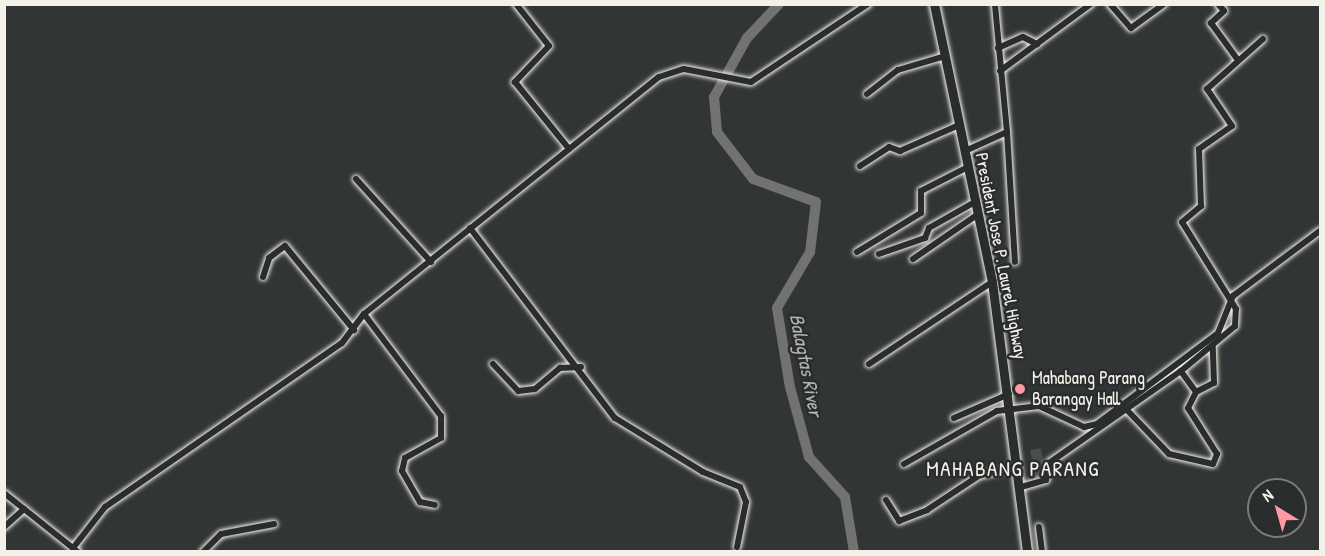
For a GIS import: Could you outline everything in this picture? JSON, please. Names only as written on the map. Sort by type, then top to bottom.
[{"type":"highway","name":"President Jose P. Laurel Highway","points":[[934,4],[992,282],[1012,408],[1027,552]]},
{"type":"street","points":[[516,4],[549,46],[514,82],[569,148]]},
{"type":"street","points":[[4,493],[75,550],[105,507],[354,330],[364,314],[659,77],[674,70],[700,71],[731,81],[759,79],[868,4]]},
{"type":"street","points":[[995,4],[1016,262]]},
{"type":"street","points":[[1000,71],[1091,4]]},
{"type":"street","points":[[1110,4],[1131,28],[1164,4]]},
{"type":"street","points":[[1218,4],[1224,11],[1211,23],[1238,60]]},
{"type":"street","points":[[998,48],[1023,37],[1037,44]]},
{"type":"street","points":[[1021,487],[1043,482],[1049,463],[1181,371],[1235,326],[1237,313],[1228,302],[1182,222],[1201,206],[1199,149],[1232,126],[1207,89],[1263,39]]},
{"type":"street","points":[[867,94],[898,70],[945,56]]},
{"type":"street","points":[[860,166],[889,147],[900,151],[959,125]]},
{"type":"street","points":[[964,151],[1007,132]]},
{"type":"street","points":[[858,252],[921,213],[921,191],[968,167]]},
{"type":"street","points":[[356,179],[431,262]]},
{"type":"street","points":[[879,254],[925,238],[929,228],[975,202]]},
{"type":"street","points":[[913,259],[977,215]]},
{"type":"street","points":[[470,228],[581,367],[615,418],[703,472],[740,487],[746,502],[738,547]]},
{"type":"street","points":[[904,464],[965,426],[1012,408],[1039,406],[1084,427],[1097,424],[1218,333],[1228,302],[1320,231]]},
{"type":"street","points":[[263,277],[269,258],[285,246],[354,330]]},
{"type":"street","points":[[869,364],[992,282]]},
{"type":"street","points":[[364,314],[441,416],[441,438],[405,458],[402,471],[420,502],[435,505]]},
{"type":"street","points":[[1127,410],[1169,454],[1210,465],[1217,454],[1187,405],[1196,392],[1213,386],[1213,345]]},
{"type":"street","points":[[493,364],[518,391],[535,388],[560,368],[581,367]]},
{"type":"street","points":[[1181,371],[1196,392]]},
{"type":"street","points":[[954,418],[1010,394]]},
{"type":"street","points":[[886,500],[898,520],[927,510],[980,475],[1019,467]]},
{"type":"street","points":[[4,527],[24,509]]},
{"type":"street","points":[[203,552],[220,534],[274,524]]},
{"type":"street","points":[[1039,527],[1042,552]]},
{"type":"shaded area","points":[[1041,448],[1046,476],[1035,477],[1030,450]]},
{"type":"waterway","name":"Balagtas River","points":[[779,4],[747,38],[714,97],[717,132],[753,179],[816,202],[810,252],[777,308],[790,387],[809,457],[845,497],[854,552]]},
{"type":"place","name":"Mahabang Parang Barangay Hall","points":[[1020,389]]},
{"type":"district","name":"MAHABANG PARANG","points":[[1013,469]]}]
